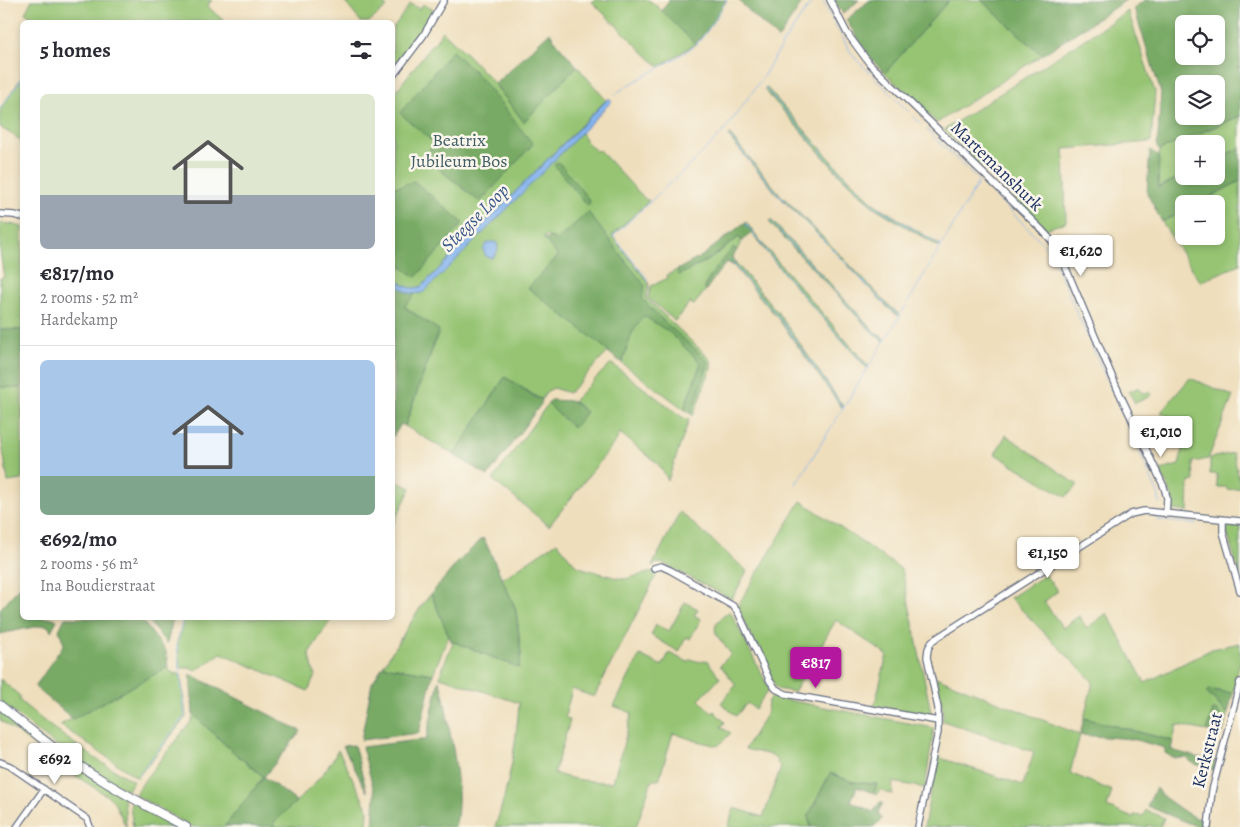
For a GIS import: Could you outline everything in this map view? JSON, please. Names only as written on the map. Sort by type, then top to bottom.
[{"type":"main road","points":[[0,705],[87,770],[186,827]]},
{"type":"street","points":[[395,73],[426,31],[444,0]]},
{"type":"street","name":"Martemanshurk","points":[[830,0],[847,33],[869,64],[1052,241],[1063,261],[1117,388],[1164,487],[1167,498],[1166,514]]},
{"type":"street","points":[[426,31],[432,36]]},
{"type":"street","points":[[0,214],[20,216]]},
{"type":"street","points":[[918,827],[938,732],[938,708],[927,657],[932,641],[1128,515],[1140,511],[1240,521]]},
{"type":"street","points":[[1223,520],[1223,532],[1240,591]]},
{"type":"street","points":[[654,568],[661,566],[670,570],[733,606],[738,612],[770,681],[779,691],[786,694],[938,721]]},
{"type":"street","name":"Kerkstraat","points":[[1208,827],[1212,790],[1240,682]]},
{"type":"street","points":[[0,762],[10,766],[87,819],[90,826]]},
{"type":"street","points":[[17,827],[44,789]]},
{"type":"green space","points":[[32,0],[212,0],[207,6],[223,20],[36,20],[25,13]]},
{"type":"green space","points":[[343,0],[378,0],[387,7],[371,20],[359,20]]},
{"type":"green space","points":[[594,0],[649,0],[695,44],[659,67],[592,2]]},
{"type":"green space","points":[[669,0],[727,0],[707,31],[695,44],[662,11]]},
{"type":"green space","points":[[738,0],[804,0],[778,39]]},
{"type":"green space","points":[[834,0],[859,0],[843,14]]},
{"type":"green space","points":[[870,0],[949,0],[885,73],[872,60],[846,20]]},
{"type":"green space","points":[[949,0],[981,0],[1042,55],[937,123],[885,73]]},
{"type":"green space","points":[[981,0],[1126,0],[1042,55]]},
{"type":"green space","points":[[1145,0],[1240,0],[1240,68],[1238,67],[1240,71],[1240,116],[1225,122],[1225,75],[1175,75],[1175,125],[1219,125],[1195,135],[1175,135],[1175,144],[1160,150],[1157,148],[1161,93],[1134,8]]},
{"type":"green space","points":[[410,4],[420,9],[423,4],[434,10],[428,21],[395,64],[395,25]]},
{"type":"green space","points":[[1128,11],[1155,92],[1151,142],[1064,149],[1066,222],[1046,229],[944,130]]},
{"type":"green space","name":"Beatrix Jubileum Bos","points":[[442,31],[492,81],[524,122],[577,66],[606,100],[422,286],[409,288],[395,278],[395,92],[434,44]]},
{"type":"green space","points":[[550,32],[555,41],[577,66],[524,122],[495,84]]},
{"type":"green space","points":[[452,51],[476,73],[533,144],[480,202],[423,156],[435,144],[400,113]]},
{"type":"green space","points":[[20,80],[20,140],[0,127],[0,109]]},
{"type":"green space","points":[[766,87],[841,171],[876,205],[940,245],[939,247],[874,207],[840,175],[764,89]]},
{"type":"green space","points":[[1240,116],[1240,148],[1225,155],[1225,135],[1195,135],[1219,125],[1225,125],[1225,122]]},
{"type":"green space","points":[[581,133],[596,151],[599,150],[649,201],[612,236],[648,282],[646,298],[711,360],[711,368],[693,416],[691,414],[708,362],[657,315],[642,298],[557,240],[546,236],[544,238],[558,256],[609,351],[569,393],[553,388],[540,399],[505,377],[454,455],[405,426],[439,331],[404,306],[414,294],[424,292]]},
{"type":"green space","points":[[730,135],[779,193],[899,314],[898,316],[777,194],[728,136]]},
{"type":"green space","points":[[1175,144],[1175,179],[1157,188],[1159,156],[1160,150]]},
{"type":"green space","points":[[1240,148],[1240,181],[1213,195],[1175,195],[1175,215],[1162,222],[1147,193],[1150,150],[1159,156],[1158,188],[1175,180],[1175,185],[1225,185],[1225,155]]},
{"type":"green space","points":[[557,162],[590,201],[588,206],[554,165]]},
{"type":"green space","points":[[414,181],[463,223],[416,277],[395,262],[395,187]]},
{"type":"green space","points":[[1240,181],[1240,264],[1200,282],[1177,245],[1225,245],[1225,195],[1213,195]]},
{"type":"green space","points":[[588,212],[645,286],[642,298],[657,315],[708,362],[691,414],[684,409],[701,363],[669,332],[644,316],[632,333],[622,363],[528,288],[558,256],[546,241],[549,237],[557,240]]},
{"type":"green space","points":[[1175,215],[1175,243],[1162,222]]},
{"type":"green space","points":[[771,220],[874,331],[885,339],[883,341],[873,333],[769,222]]},
{"type":"green space","points":[[746,222],[766,248],[868,366],[867,368],[797,289],[744,223]]},
{"type":"green space","points":[[0,223],[20,226],[20,330],[0,329],[0,278],[4,277],[0,251]]},
{"type":"green space","points":[[744,223],[752,232],[742,241],[739,237],[710,259],[679,275],[677,270],[702,256]]},
{"type":"green space","points":[[739,237],[742,241],[737,250],[733,248],[704,287],[706,290],[693,306],[692,303],[689,303],[675,321],[648,298],[651,286],[668,278],[667,275],[677,270],[679,275],[710,259]]},
{"type":"green space","points":[[733,248],[737,250],[732,258],[736,263],[734,266],[727,262],[706,290],[704,287],[713,272]]},
{"type":"green space","points":[[736,263],[779,314],[843,406],[842,408],[777,317],[734,266]]},
{"type":"green space","points":[[395,283],[407,292],[414,294],[404,307],[439,330],[405,426],[401,424],[395,434]]},
{"type":"green space","points":[[644,315],[669,332],[701,363],[684,409],[622,363],[632,333]]},
{"type":"green space","points":[[0,329],[20,330],[20,388],[0,387]]},
{"type":"green space","points":[[610,364],[682,417],[689,420],[668,480],[658,464],[620,433],[616,441],[549,526],[494,481],[494,478],[548,404],[573,427],[586,412],[573,401]]},
{"type":"green space","points":[[505,377],[537,398],[542,399],[541,404],[488,476],[454,455]]},
{"type":"green space","points":[[1190,378],[1233,396],[1208,459],[1193,462],[1194,481],[1189,482],[1188,512],[1172,510],[1172,496],[1160,470],[1179,465],[1184,429],[1182,425],[1161,412]]},
{"type":"green space","points":[[0,387],[20,388],[20,480],[8,482],[0,431]]},
{"type":"green space","points":[[1139,387],[1143,394],[1149,391],[1151,394],[1149,397],[1135,403],[1129,392]]},
{"type":"green space","points":[[551,400],[573,401],[586,412],[573,428],[548,404]]},
{"type":"green space","points":[[1006,435],[1078,485],[1066,497],[995,454]]},
{"type":"green space","points":[[1233,453],[1240,488],[1227,490],[1227,487],[1217,487],[1217,474],[1210,474],[1210,458]]},
{"type":"green space","points":[[395,481],[411,488],[395,520]]},
{"type":"green space","points":[[801,501],[901,569],[932,717],[874,707],[887,655],[836,620],[794,692],[777,689],[775,686],[738,605]]},
{"type":"green space","points":[[680,512],[747,571],[732,599],[664,564],[658,563],[652,566]]},
{"type":"green space","points":[[1227,524],[1240,526],[1240,576],[1226,529]]},
{"type":"green space","points":[[483,538],[515,607],[521,655],[519,668],[451,641],[431,594],[458,562]]},
{"type":"green space","points":[[557,542],[579,567],[617,578],[625,579],[659,570],[594,697],[572,689],[565,717],[570,720],[554,773],[583,780],[613,782],[632,713],[614,706],[640,655],[660,665],[663,665],[669,653],[688,662],[690,659],[701,662],[707,660],[720,678],[699,700],[712,713],[714,711],[725,722],[721,727],[731,733],[718,746],[673,733],[659,780],[652,780],[636,827],[495,827],[511,766],[519,703],[440,677],[453,642],[521,655],[515,607],[502,579]]},
{"type":"green space","points":[[1045,575],[1058,591],[1044,602],[1063,628],[1079,616],[1087,628],[1107,613],[1145,683],[1212,649],[1240,643],[1240,661],[1233,693],[1212,690],[1209,696],[1222,710],[1228,713],[1226,718],[1223,718],[1217,711],[1213,710],[1207,731],[1177,725],[1173,741],[1084,718],[1093,682],[1010,598]]},
{"type":"green space","points":[[20,586],[20,620],[57,620],[51,631],[48,626],[43,625],[0,634],[0,609]]},
{"type":"green space","points":[[431,594],[449,635],[433,674],[383,666],[422,605]]},
{"type":"green space","points":[[685,602],[698,609],[694,615],[701,619],[690,639],[686,637],[679,652],[651,635],[656,625],[669,631]]},
{"type":"green space","points":[[730,611],[769,689],[755,709],[747,703],[736,716],[721,703],[736,685],[720,665],[731,654],[718,636],[715,627],[722,617]]},
{"type":"green space","points":[[64,620],[142,620],[166,651],[168,667],[73,719],[35,687],[64,644],[59,630]]},
{"type":"green space","points":[[148,620],[173,620],[167,644]]},
{"type":"green space","points":[[183,620],[331,620],[309,653],[315,676],[308,691],[221,653],[195,670],[180,668],[177,642]]},
{"type":"green space","points":[[383,666],[433,674],[419,733],[361,740],[372,683]]},
{"type":"green space","points":[[168,667],[175,674],[181,674],[186,717],[138,777],[60,725]]},
{"type":"green space","points":[[190,674],[301,731],[264,777],[231,750],[193,714]]},
{"type":"green space","points":[[936,677],[1080,735],[1070,773],[1112,791],[1107,807],[1133,818],[1134,815],[1143,816],[1146,810],[1164,818],[1160,827],[1148,825],[1147,827],[924,827],[937,757],[1023,785],[1034,752],[943,721],[943,711]]},
{"type":"green space","points":[[0,679],[20,696],[21,702],[50,726],[96,759],[133,781],[128,790],[109,781],[67,753],[0,701]]},
{"type":"green space","points":[[439,680],[445,701],[457,775],[458,802],[455,827],[373,827],[375,794],[362,747],[426,740]]},
{"type":"green space","points":[[1209,690],[1233,693],[1228,713],[1206,692]]},
{"type":"green space","points":[[773,696],[934,728],[925,788],[893,782],[892,794],[886,793],[881,789],[876,795],[874,793],[877,785],[853,782],[830,773],[808,817],[811,827],[728,827],[734,808],[763,817],[781,767],[772,756],[745,749],[767,713],[768,701]]},
{"type":"green space","points":[[0,709],[124,797],[126,827],[114,802],[109,797],[73,774],[0,720]]},
{"type":"green space","points":[[1213,710],[1217,711],[1223,718],[1226,718],[1223,733],[1207,731]]},
{"type":"green space","points":[[193,714],[231,750],[264,777],[226,827],[192,827],[135,795],[146,778],[193,719]]},
{"type":"green space","points":[[1084,718],[1173,741],[1171,750],[1215,762],[1214,770],[1192,763],[1187,758],[1174,758],[1165,753],[1165,748],[1132,739],[1080,735]]},
{"type":"green space","points":[[354,745],[367,792],[343,746]]},
{"type":"green space","points":[[338,750],[368,810],[367,827],[276,827],[272,824],[317,780]]},
{"type":"green space","points":[[830,773],[853,782],[877,784],[874,793],[857,787],[851,801],[873,812],[880,802],[883,803],[878,812],[882,819],[873,827],[811,827],[808,817]]},
{"type":"green space","points":[[264,777],[296,801],[273,824],[276,827],[225,826]]},
{"type":"green space","points":[[1156,788],[1161,795],[1185,812],[1195,818],[1206,819],[1205,827],[1198,827],[1147,806]]},
{"type":"green space","points":[[132,801],[179,827],[133,827],[130,805]]},
{"type":"water","points":[[609,98],[612,101],[424,292],[410,293],[395,283],[395,278],[409,288],[422,286]]},
{"type":"water","points":[[490,242],[497,243],[498,248],[496,254],[491,258],[486,256],[484,250],[485,246]]},
{"type":"waterway","name":"Steegse Loop","points":[[615,95],[698,43],[727,0]]},
{"type":"waterway","points":[[648,280],[613,236],[724,131],[761,80],[785,40],[813,0]]},
{"type":"waterway","points":[[822,0],[856,59],[921,124]]},
{"type":"waterway","name":"Steegse Loop","points":[[0,109],[20,81]]},
{"type":"waterway","points":[[765,88],[841,174],[875,206],[941,246]]},
{"type":"waterway","points":[[796,484],[900,316],[979,181],[926,129]]},
{"type":"waterway","points":[[730,137],[778,194],[885,304],[900,316]]},
{"type":"waterway","points":[[989,190],[1049,250],[1159,496],[1159,503]]},
{"type":"waterway","points":[[771,222],[873,332],[884,340]]},
{"type":"waterway","points":[[746,224],[790,280],[868,368]]},
{"type":"waterway","points":[[729,259],[778,316],[844,409]]},
{"type":"waterway","points":[[1157,519],[1196,524]]},
{"type":"waterway","points":[[138,775],[185,716],[177,645],[183,620]]}]
